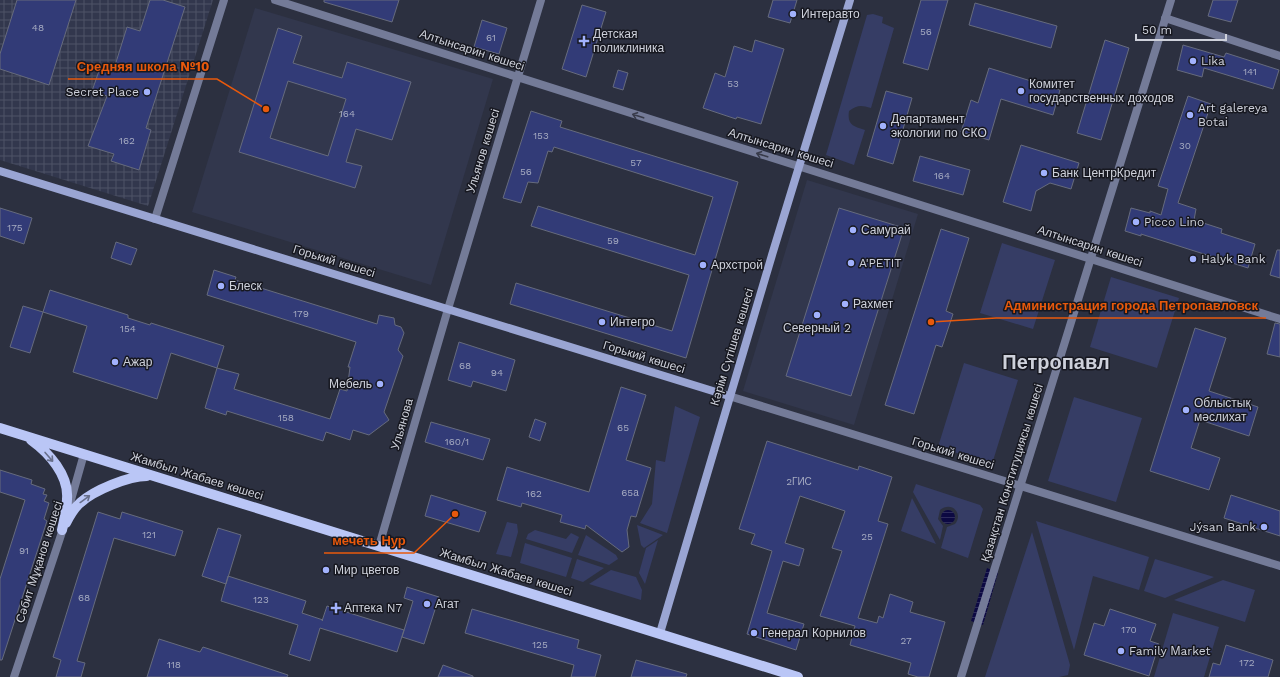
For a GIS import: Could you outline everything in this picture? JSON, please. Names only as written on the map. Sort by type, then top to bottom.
[{"type":"main road","name":"Кәрім Сүтішев көшесі","points":[[660,633],[729,396],[850,0]]},
{"type":"main road","name":"Горький көшесі","points":[[0,171],[729,396]]},
{"type":"main road","name":"Жамбыл Жабаев көшесі","points":[[0,428],[798,677]]},
{"type":"main road","points":[[19,433],[43,449],[55,463],[63,478],[67,489],[67,498],[62,530]]},
{"type":"main road","points":[[62,530],[75,508],[89,496],[124,480],[139,476],[154,476]]},
{"type":"street","points":[[155,219],[224,0]]},
{"type":"street","name":"Алтынсарин көшесі","points":[[275,0],[1280,319]]},
{"type":"street","name":"Ульянов көшесі","points":[[448,309],[541,0]]},
{"type":"street","name":"Қазақстан Конституциясы көшесі","points":[[961,677],[1171,0]]},
{"type":"street","points":[[1165,18],[1280,56]]},
{"type":"street","name":"Ульянова","points":[[379,546],[448,309]]},
{"type":"street","name":"Горький көшесі","points":[[729,396],[1280,566]]},
{"type":"street","name":"Сәбит Мұқанов көшесі","points":[[14,677],[62,530],[84,454]]},
{"type":"shaded area","points":[[0,0],[213,0],[148,206],[0,160]]},
{"type":"shaded area","points":[[255,8],[493,79],[431,285],[192,212]]},
{"type":"shaded area","points":[[873,14],[883,17],[882,23],[894,28],[871,108],[859,106],[849,111],[850,122],[865,130],[854,165],[826,155],[867,15]]},
{"type":"shaded area","points":[[807,180],[918,214],[854,425],[743,391]]},
{"type":"shaded area","points":[[1002,243],[1055,260],[1033,329],[980,313]]},
{"type":"shaded area","points":[[1111,277],[1179,298],[1157,368],[1090,347]]},
{"type":"shaded area","points":[[964,363],[1018,380],[992,464],[938,447]]},
{"type":"shaded area","points":[[1074,397],[1142,418],[1116,502],[1048,481]]},
{"type":"shaded area","points":[[675,406],[700,417],[667,533],[640,523],[652,504],[656,460],[665,462]]},
{"type":"shaded area","points":[[916,484],[980,505],[983,509],[968,558],[941,548],[947,527],[955,524],[957,520],[957,512],[948,507],[940,510],[938,519],[943,526],[940,540],[913,492]]},
{"type":"shaded area","points":[[912,498],[936,544],[901,531]]},
{"type":"shaded area","points":[[945,510],[951,510],[955,514],[955,520],[951,524],[945,524],[941,520],[941,514]]},
{"type":"shaded area","points":[[1036,521],[1149,557],[1139,590],[1093,576],[1074,650]]},
{"type":"shaded area","points":[[507,522],[517,524],[518,532],[511,557],[496,554]]},
{"type":"shaded area","points":[[637,525],[663,535],[644,548],[641,545]]},
{"type":"shaded area","points":[[535,530],[566,539],[571,533],[579,537],[572,553],[526,539],[528,534]]},
{"type":"shaded area","points":[[1032,532],[1070,665],[1068,675],[1059,677],[985,677]]},
{"type":"shaded area","points":[[586,535],[616,555],[618,559],[609,565],[578,555]]},
{"type":"shaded area","points":[[658,540],[645,584],[639,573],[646,548]]},
{"type":"shaded area","points":[[525,543],[572,558],[566,577],[520,563]]},
{"type":"shaded area","points":[[577,559],[604,568],[583,582],[571,578]]},
{"type":"shaded area","points":[[1155,559],[1214,577],[1165,598],[1144,591]]},
{"type":"shaded area","points":[[987,568],[998,573],[983,625],[971,621]]},
{"type":"shaded area","points":[[611,570],[636,577],[642,590],[641,600],[589,584]]},
{"type":"shaded area","points":[[1223,580],[1255,590],[1245,622],[1174,600]]},
{"type":"shaded area","points":[[1173,613],[1219,627],[1204,677],[1154,677]]},
{"type":"building","points":[[17,0],[76,0],[49,85],[0,69],[0,54]]},
{"type":"building","points":[[150,0],[163,0],[185,7],[146,128],[151,130],[139,170],[111,161],[114,154],[88,146],[107,96],[92,91],[100,68],[113,72],[127,27],[140,31]]},
{"type":"building","points":[[324,0],[399,0],[392,22],[324,2]]},
{"type":"building","points":[[773,0],[797,0],[790,23],[768,17]]},
{"type":"building","points":[[921,0],[948,0],[928,70],[903,63]]},
{"type":"building","points":[[1213,0],[1238,0],[1231,22],[1208,16]]},
{"type":"building","points":[[975,3],[1057,26],[1051,48],[969,25]]},
{"type":"building","name":"Детская поликлиника","points":[[582,5],[606,12],[586,77],[562,69]]},
{"type":"building","points":[[482,20],[507,28],[499,54],[474,47]]},
{"type":"building","points":[[278,28],[302,36],[293,63],[342,78],[347,62],[411,82],[392,140],[356,129],[346,162],[362,166],[355,188],[239,152]],"holes":[[[288,81],[346,99],[328,156],[270,138]]]},
{"type":"building","points":[[755,40],[784,49],[761,124],[737,117],[736,119],[703,108],[715,73],[725,77],[734,46],[752,52]]},
{"type":"building","points":[[1105,40],[1129,48],[1101,140],[1077,133]]},
{"type":"building","points":[[1183,45],[1224,57],[1226,53],[1279,70],[1273,89],[1204,68],[1202,77],[1177,70]]},
{"type":"building","name":"Комитет государственных доходов","points":[[989,68],[1060,90],[1053,115],[1001,99],[989,140],[961,132],[971,100],[978,103]]},
{"type":"building","points":[[618,70],[628,73],[623,90],[613,87]]},
{"type":"building","points":[[886,91],[912,98],[893,164],[867,156]]},
{"type":"building","points":[[1188,96],[1211,104],[1178,203],[1196,209],[1194,220],[1222,229],[1221,233],[1255,244],[1248,268],[1141,234],[1141,236],[1125,231],[1131,208],[1150,213],[1150,211],[1161,215],[1168,189],[1158,186]]},
{"type":"building","points":[[531,111],[562,121],[560,127],[738,182],[686,358],[510,304],[516,283],[672,331],[689,275],[531,226],[538,206],[695,255],[713,197],[554,147],[552,152],[548,151],[538,183],[528,182],[521,203],[503,198]]},
{"type":"building","name":"Банк ЦентрКредит","points":[[1021,145],[1079,163],[1071,189],[1050,183],[1036,191],[1031,211],[1003,202]]},
{"type":"building","points":[[920,156],[970,170],[963,195],[913,181]]},
{"type":"building","points":[[0,208],[32,218],[24,244],[0,236]]},
{"type":"building","name":"Рахмет","points":[[839,208],[904,228],[851,396],[786,376]]},
{"type":"building","points":[[941,229],[969,238],[946,311],[953,314],[942,347],[936,345],[914,414],[885,405]]},
{"type":"building","points":[[116,242],[137,249],[131,265],[111,258]]},
{"type":"building","points":[[1277,250],[1280,250],[1280,278],[1270,275]]},
{"type":"building","points":[[214,270],[236,277],[235,280],[377,324],[379,315],[394,318],[395,325],[401,327],[404,333],[398,350],[403,356],[384,412],[389,420],[369,435],[353,430],[350,440],[326,432],[323,441],[227,411],[226,415],[205,408],[217,368],[239,374],[234,389],[330,419],[340,389],[347,391],[350,367],[348,367],[356,342],[207,295]]},
{"type":"building","points":[[50,290],[128,315],[128,318],[150,325],[151,323],[224,346],[217,368],[171,353],[157,399],[73,372],[87,326],[43,312]]},
{"type":"building","points":[[23,306],[43,312],[30,353],[10,347]]},
{"type":"building","points":[[1275,323],[1280,324],[1280,357],[1267,354]]},
{"type":"building","name":"Облыстық мәслихат","points":[[1195,328],[1226,338],[1209,391],[1258,407],[1249,436],[1200,420],[1191,448],[1220,458],[1209,490],[1150,471]]},
{"type":"building","points":[[459,342],[515,360],[506,391],[473,381],[471,387],[448,380]]},
{"type":"building","points":[[621,387],[646,395],[626,460],[651,468],[636,517],[631,516],[627,530],[629,547],[622,552],[586,525],[585,529],[560,522],[562,515],[522,503],[521,507],[497,500],[507,467],[589,492]]},
{"type":"building","points":[[535,419],[546,423],[540,441],[529,437]]},
{"type":"building","points":[[431,422],[490,439],[483,460],[425,442]]},
{"type":"building","points":[[767,441],[858,470],[859,466],[892,477],[878,521],[888,524],[858,618],[877,623],[879,616],[883,618],[890,594],[913,602],[910,612],[945,622],[929,677],[918,677],[908,674],[911,663],[850,645],[855,626],[820,616],[842,551],[832,548],[845,511],[800,496],[785,543],[804,549],[799,566],[783,561],[767,613],[804,624],[796,650],[747,634],[772,551],[751,544],[755,534],[739,529]]},
{"type":"building","points":[[0,470],[32,480],[31,484],[45,489],[43,494],[47,495],[44,501],[49,503],[44,519],[47,521],[2,660],[0,660],[0,579],[25,500],[0,492]]},
{"type":"building","points":[[431,495],[486,512],[479,532],[425,516]]},
{"type":"building","points":[[1231,495],[1280,511],[1280,536],[1224,518]]},
{"type":"building","points":[[98,512],[120,519],[122,512],[183,531],[175,556],[114,538],[77,661],[85,663],[81,677],[56,677],[61,660],[53,657]]},
{"type":"building","points":[[218,528],[241,535],[226,584],[202,576]]},
{"type":"building","points":[[228,576],[306,601],[302,613],[322,620],[327,606],[404,630],[397,652],[320,628],[310,661],[289,654],[298,625],[221,601]]},
{"type":"building","points":[[407,587],[439,597],[424,644],[402,637],[413,601],[404,598]]},
{"type":"building","points":[[472,609],[579,640],[577,648],[601,655],[595,677],[571,677],[574,665],[465,633]]},
{"type":"building","name":"Family Мarket","points":[[1110,609],[1156,624],[1150,641],[1159,644],[1149,676],[1084,655],[1094,623],[1104,626]]},
{"type":"building","points":[[159,639],[200,652],[203,647],[288,675],[287,677],[147,677]]},
{"type":"building","points":[[1226,645],[1273,660],[1268,677],[1209,677],[1213,663],[1220,665]]},
{"type":"building","points":[[636,660],[687,674],[686,677],[631,677]]},
{"type":"building","points":[[443,665],[473,676],[473,677],[438,677]]},
{"type":"place","name":"Интеравто","points":[[793,14]]},
{"type":"place","name":"Детская поликлиника","points":[[584,41]]},
{"type":"place","name":"Lika","points":[[1193,61]]},
{"type":"place","name":"Комитет государственных доходов","points":[[1021,91]]},
{"type":"place","name":"Secret Place","points":[[147,92]]},
{"type":"place","name":"Средняя школа №10","points":[[266,109]]},
{"type":"place","name":"Art galereya Botai","points":[[1190,115]]},
{"type":"place","name":"Департамент экологии по СКО","points":[[883,126]]},
{"type":"place","name":"Банк ЦентрКредит","points":[[1044,173]]},
{"type":"place","name":"Picco Lino","points":[[1136,222]]},
{"type":"place","name":"Самурай","points":[[853,230]]},
{"type":"place","name":"Halyk Bank","points":[[1193,259]]},
{"type":"place","name":"A'PETIT","points":[[851,263]]},
{"type":"place","name":"Архстрой","points":[[703,265]]},
{"type":"place","name":"Блеск","points":[[221,286]]},
{"type":"place","name":"Рахмет","points":[[845,304]]},
{"type":"place","name":"Северный 2","points":[[817,315]]},
{"type":"place","name":"Интегро","points":[[602,322]]},
{"type":"place","name":"Администрация города Петропавловск","points":[[931,322]]},
{"type":"place","name":"Ажар","points":[[115,362]]},
{"type":"place","name":"Мебель","points":[[380,384]]},
{"type":"place","name":"Облыстық мәслихат","points":[[1186,410]]},
{"type":"place","name":"мечеть Нур","points":[[455,514]]},
{"type":"place","name":"Jýsan Bank","points":[[1264,527]]},
{"type":"place","name":"Мир цветов","points":[[326,570]]},
{"type":"place","name":"Агат","points":[[427,604]]},
{"type":"place","name":"Аптека N7","points":[[336,608]]},
{"type":"place","name":"Генерал Корнилов","points":[[754,633]]},
{"type":"place","name":"Family Мarket","points":[[1121,651]]},
{"type":"district","name":"Петропавл","points":[[1056,362]]}]
